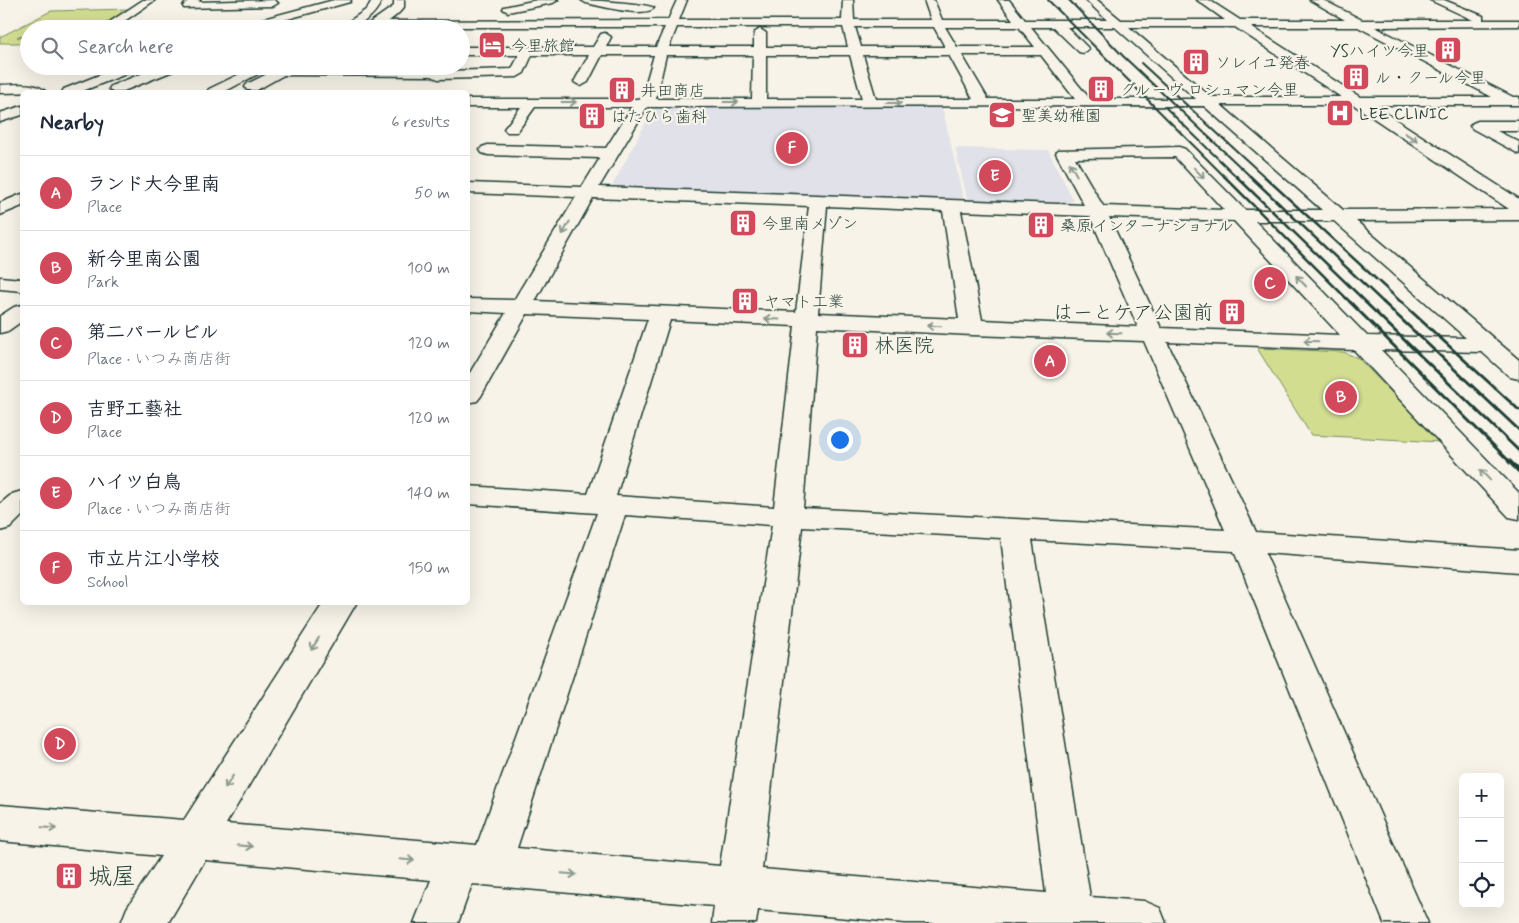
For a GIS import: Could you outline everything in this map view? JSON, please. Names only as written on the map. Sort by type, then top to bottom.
[{"type":"main road","points":[[119,20],[150,0]]},
{"type":"main road","points":[[195,0],[188,6],[272,1],[303,11]]},
{"type":"main road","points":[[270,20],[346,0]]},
{"type":"main road","points":[[358,20],[372,11],[377,0]]},
{"type":"main road","points":[[380,20],[399,7],[399,0]]},
{"type":"main road","points":[[507,4],[553,0]]},
{"type":"main road","points":[[586,0],[630,8],[675,9],[760,24],[848,11],[932,12],[1057,24],[1519,23]]},
{"type":"main road","points":[[1003,0],[1042,51],[1086,103]]},
{"type":"main road","points":[[1091,0],[1282,168],[1519,372]]},
{"type":"main road","points":[[1202,0],[1519,207]]},
{"type":"main road","points":[[1315,0],[1516,102]]},
{"type":"main road","points":[[1435,0],[1519,36]]},
{"type":"main road","points":[[470,24],[675,9]]},
{"type":"main road","points":[[470,393],[586,192],[642,103],[649,99],[661,51],[675,9]]},
{"type":"main road","points":[[848,11],[856,51],[870,102]]},
{"type":"main road","points":[[932,12],[983,103]]},
{"type":"main road","points":[[470,42],[486,24]]},
{"type":"main road","points":[[759,102],[760,24]]},
{"type":"main road","points":[[1057,24],[1082,49]]},
{"type":"main road","points":[[582,82],[606,35]]},
{"type":"main road","points":[[470,51],[1042,51]]},
{"type":"main road","points":[[470,72],[517,73],[527,51]]},
{"type":"main road","points":[[74,90],[112,75]]},
{"type":"main road","points":[[113,90],[150,75]]},
{"type":"main road","points":[[218,90],[250,75]]},
{"type":"main road","points":[[244,90],[275,75]]},
{"type":"main road","points":[[428,87],[438,75]]},
{"type":"main road","points":[[0,89],[33,90]]},
{"type":"main road","points":[[512,129],[532,102]]},
{"type":"main road","points":[[470,103],[1516,102]]},
{"type":"main road","points":[[0,118],[20,111]]},
{"type":"main road","points":[[1519,126],[1478,126],[1519,148]]},
{"type":"main road","points":[[488,150],[610,153]]},
{"type":"main road","points":[[1406,923],[1245,541],[1097,211],[1064,153],[1179,152],[1519,510]]},
{"type":"main road","points":[[0,196],[20,186]]},
{"type":"main road","points":[[470,188],[1240,216],[1519,214]]},
{"type":"main road","points":[[0,210],[20,200]]},
{"type":"main road","points":[[736,905],[788,517],[818,202]]},
{"type":"main road","points":[[951,206],[972,328]]},
{"type":"main road","points":[[0,283],[20,285]]},
{"type":"main road","points":[[470,305],[972,328],[1360,343],[1489,345]]},
{"type":"main road","points":[[0,326],[20,313]]},
{"type":"main road","points":[[436,923],[474,866],[607,504],[661,314]]},
{"type":"main road","points":[[470,495],[788,517],[1245,541],[1519,561]]},
{"type":"main road","points":[[0,521],[20,502]]},
{"type":"main road","points":[[1015,530],[1072,919]]},
{"type":"main road","points":[[143,923],[339,605]]},
{"type":"main road","points":[[0,823],[474,866],[736,905],[1144,923]]},
{"type":"shaded area","points":[[655,105],[942,106],[964,202],[610,190]]},
{"type":"shaded area","points":[[955,148],[1048,150],[1074,201],[1060,205],[968,202]]},
{"type":"green space","points":[[130,9],[113,20],[33,20],[51,11]]},
{"type":"green space","points":[[20,27],[20,37],[17,37],[20,37],[20,43],[0,43],[0,37]]},
{"type":"green space","points":[[1257,348],[1343,352],[1358,358],[1440,442],[1311,435]]},
{"type":"railway","points":[[1048,0],[1519,471]]},
{"type":"railway","points":[[1069,0],[1123,56],[1251,177]]},
{"type":"railway","points":[[1141,63],[1265,177]]},
{"type":"railway","points":[[1164,106],[1237,177]]},
{"type":"railway","points":[[1236,176],[1367,303]]},
{"type":"railway","points":[[1250,176],[1384,303]]},
{"type":"railway","points":[[1264,176],[1402,303]]},
{"type":"railway","points":[[1365,302],[1519,451]]},
{"type":"railway","points":[[1383,302],[1519,430]]},
{"type":"railway","points":[[1401,302],[1519,410]]},
{"type":"place","name":"今里旅館","points":[[492,45]]},
{"type":"place","name":"YSハイツ今里","points":[[1448,50]]},
{"type":"place","name":"ソレイユ発春","points":[[1196,62]]},
{"type":"place","name":"ル・クール今里","points":[[1356,77]]},
{"type":"place","name":"グルーヴ ロシュマン今里","points":[[1101,89]]},
{"type":"place","name":"井田商店","points":[[622,90]]},
{"type":"place","name":"LEE CLINIC","points":[[1340,113]]},
{"type":"place","name":"聖美幼稚園","points":[[1002,115]]},
{"type":"place","name":"はたひら歯科","points":[[592,116]]},
{"type":"place","name":"市立片江小学校","points":[[792,148]]},
{"type":"place","name":"ハイツ白鳥","points":[[995,176]]},
{"type":"place","name":"今里南メゾン","points":[[743,223]]},
{"type":"place","name":"桑原インターナショナル","points":[[1041,225]]},
{"type":"place","name":"第二パールビル","points":[[1270,283]]},
{"type":"place","name":"ヤマト工業","points":[[745,301]]},
{"type":"place","name":"はーとケア公園前","points":[[1232,312]]},
{"type":"place","name":"林医院","points":[[855,345]]},
{"type":"place","name":"ランド大今里南","points":[[1050,361]]},
{"type":"place","name":"新今里南公園","points":[[1341,397]]},
{"type":"place","name":"吉野工藝社","points":[[60,744]]},
{"type":"place","name":"城屋","points":[[69,876]]}]
